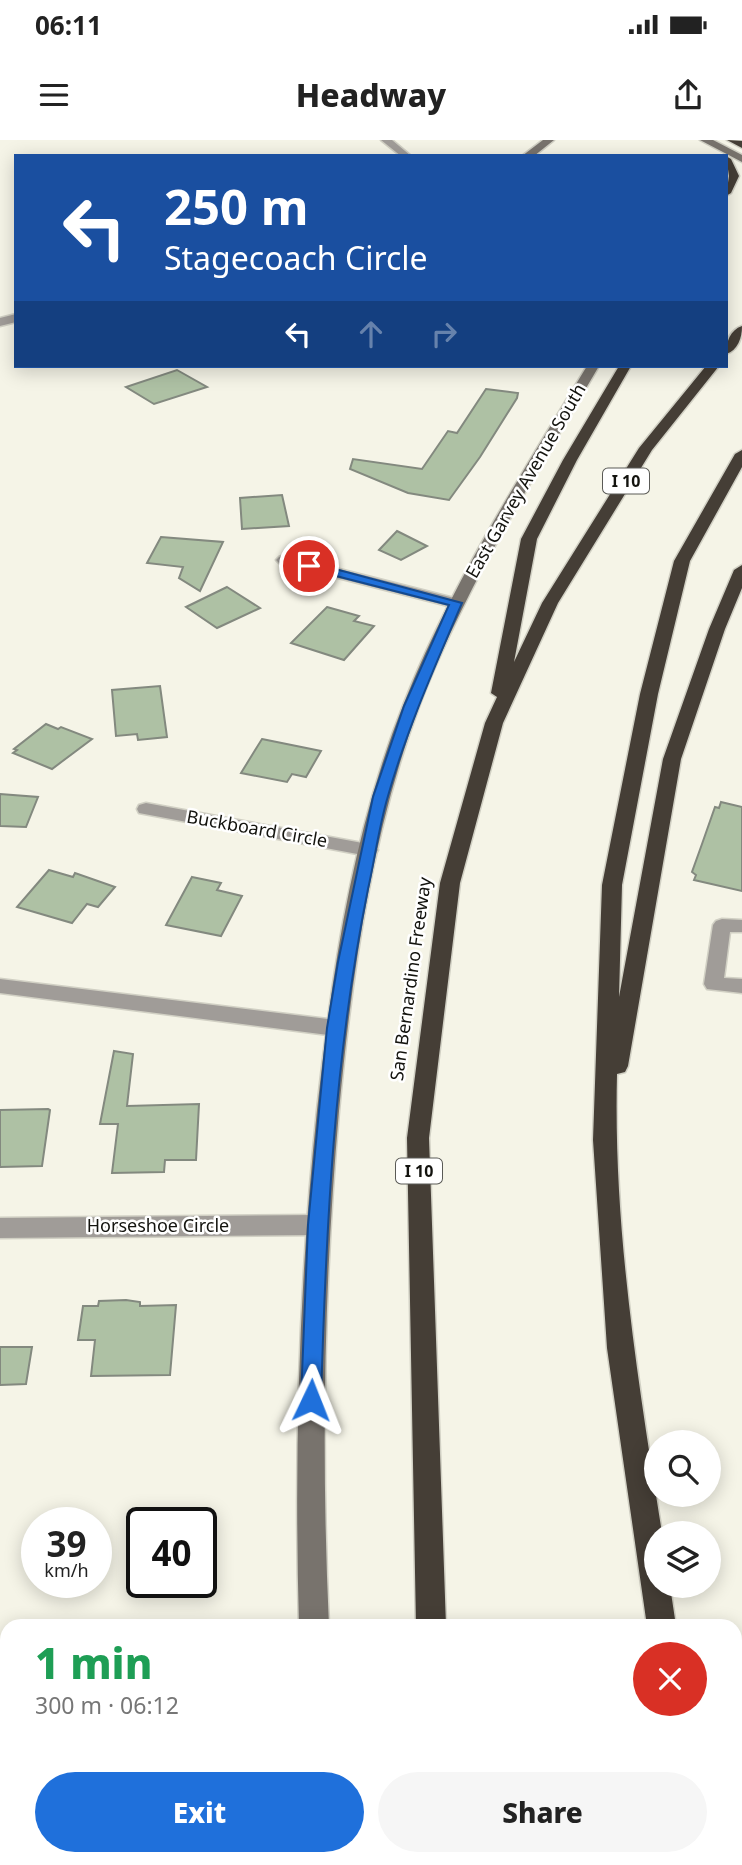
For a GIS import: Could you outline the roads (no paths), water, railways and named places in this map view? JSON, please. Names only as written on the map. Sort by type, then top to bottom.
[{"type":"highway","points":[[732,140],[742,145]]},
{"type":"highway","points":[[728,164],[734,176],[728,189]]},
{"type":"highway","points":[[728,348],[742,330]]},
{"type":"highway","points":[[494,723],[529,539],[570,460],[624,368]]},
{"type":"highway","name":"San Bernardino Freeway","points":[[431,1619],[418,1138],[450,883],[494,723],[550,603],[646,448],[711,368]]},
{"type":"highway","points":[[661,1619],[620,1348],[604,1140],[612,885],[649,694],[682,562],[742,454]]},
{"type":"highway","points":[[604,1140],[672,759],[717,629],[742,570]]},
{"type":"street","points":[[530,154],[549,140]]},
{"type":"street","points":[[710,142],[742,159]]},
{"type":"street","name":"East Garvey Avenue South","points":[[314,1619],[309,1449],[317,1225],[335,1028],[368,850],[380,797],[411,706],[456,603],[592,368]]},
{"type":"street","points":[[284,560],[456,603]]},
{"type":"street","name":"Buckboard Circle","points":[[146,809],[368,850]]},
{"type":"street","points":[[0,986],[335,1028]]},
{"type":"street","name":"Horseshoe Circle","points":[[0,1228],[317,1225]]},
{"type":"lane","points":[[386,140],[404,154]]},
{"type":"lane","points":[[742,926],[722,925],[714,984],[742,986]]}]
